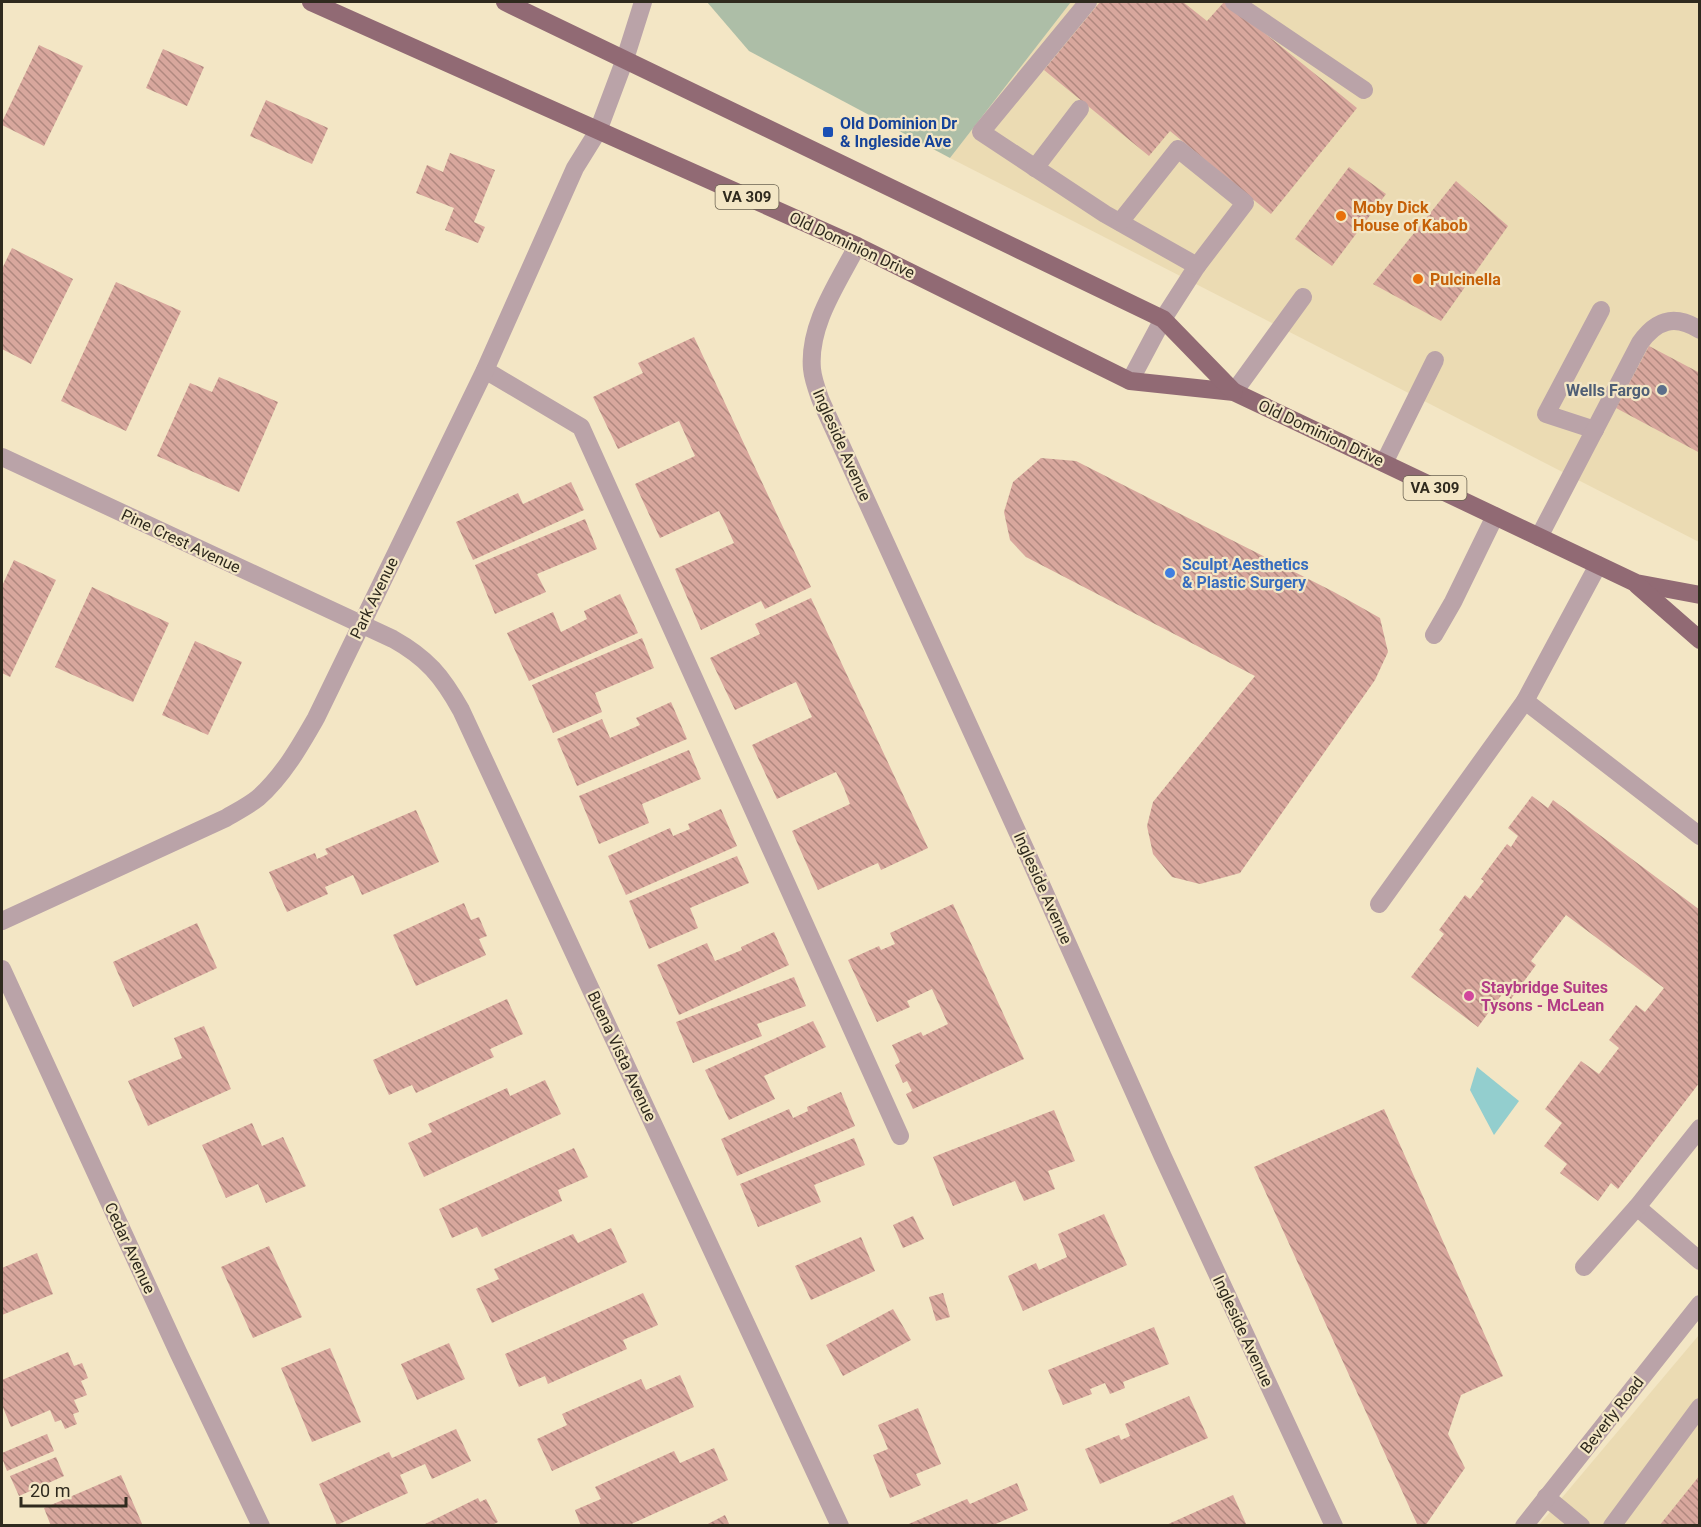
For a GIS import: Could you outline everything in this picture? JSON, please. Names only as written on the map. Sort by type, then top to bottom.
[{"type":"main road","name":"Old Dominion Drive","points":[[311,2],[857,246],[1130,381],[1234,392],[1636,584],[1700,640]]},
{"type":"main road","name":"Old Dominion Drive","points":[[505,2],[1163,319],[1234,392]]},
{"type":"main road","name":"Old Dominion Drive","points":[[1636,584],[1700,595]]},
{"type":"street","points":[[598,131],[643,2]]},
{"type":"street","points":[[1088,2],[981,132],[1120,222],[1197,266]]},
{"type":"street","points":[[1234,2],[1364,90]]},
{"type":"street","points":[[1035,168],[1080,110]]},
{"type":"street","name":"Park Avenue","points":[[2,921],[226,818],[257,799],[282,772],[316,718],[485,370],[575,168],[598,131]]},
{"type":"street","points":[[1120,222],[1178,149],[1245,203],[1197,266],[1163,319],[1130,381]]},
{"type":"street","name":"Ingleside Avenue","points":[[857,246],[823,313],[814,342],[812,370],[821,401],[1168,1168],[1334,1526]]},
{"type":"street","points":[[1234,392],[1303,297]]},
{"type":"street","points":[[1595,430],[1546,414],[1601,310]]},
{"type":"street","points":[[1539,537],[1640,343],[1654,327],[1673,321],[1684,322],[1700,330]]},
{"type":"street","points":[[1384,463],[1435,360]]},
{"type":"street","points":[[485,370],[581,427],[900,1136]]},
{"type":"street","name":"Pine Crest Avenue","points":[[2,457],[361,625]]},
{"type":"street","points":[[1434,635],[1453,602],[1495,516]]},
{"type":"street","points":[[1379,904],[1525,701],[1598,565]]},
{"type":"street","name":"Buena Vista Avenue","points":[[361,625],[393,639],[424,660],[442,680],[461,710],[840,1526]]},
{"type":"street","points":[[1525,701],[1700,836]]},
{"type":"street","name":"Cedar Avenue","points":[[2,969],[177,1352],[261,1526]]},
{"type":"street","points":[[1584,1267],[1637,1207],[1700,1128]]},
{"type":"street","points":[[1637,1207],[1700,1261]]},
{"type":"street","name":"Beverly Road","points":[[1524,1526],[1697,1313]]},
{"type":"street","points":[[1612,1526],[1700,1407]]},
{"type":"street","points":[[1546,1497],[1581,1526]]},
{"type":"shaded area","points":[[1071,2],[1699,2],[1699,542],[950,158]]},
{"type":"shaded area","points":[[1699,1335],[1699,1525],[1539,1525]]},
{"type":"green space","points":[[707,2],[1071,2],[950,158],[749,51]]},
{"type":"water","points":[[1477,1067],[1519,1101],[1494,1135],[1470,1090]]},
{"type":"building","points":[[1100,2],[1183,2],[1207,21],[1226,2],[1357,108],[1271,214],[1170,131],[1149,156],[1044,70]]},
{"type":"building","points":[[39,45],[83,66],[44,146],[2,125]]},
{"type":"building","points":[[163,49],[204,67],[187,106],[146,88]]},
{"type":"building","points":[[266,100],[328,128],[312,164],[250,136]]},
{"type":"building","points":[[450,153],[495,170],[474,222],[485,227],[478,243],[445,230],[454,208],[416,193],[427,165],[443,172]]},
{"type":"building","name":"Moby Dick House of Kabob","points":[[1349,167],[1386,194],[1332,266],[1295,239]]},
{"type":"building","points":[[1456,181],[1508,226],[1441,321],[1373,284]]},
{"type":"building","points":[[12,248],[73,279],[31,364],[2,349],[2,269]]},
{"type":"building","points":[[116,282],[181,311],[126,431],[61,401]]},
{"type":"building","points":[[694,337],[811,587],[765,609],[761,601],[701,630],[675,569],[734,543],[727,527],[719,511],[660,538],[635,484],[695,456],[679,421],[618,449],[593,397],[643,373],[638,363]]},
{"type":"building","name":"Wells Fargo","points":[[1649,346],[1700,373],[1700,453],[1616,408]]},
{"type":"building","points":[[219,377],[278,402],[239,492],[157,456],[190,383],[212,392]]},
{"type":"building","points":[[1041,458],[1076,461],[1334,592],[1380,618],[1388,652],[1375,680],[1240,873],[1200,884],[1172,877],[1153,854],[1147,826],[1153,802],[1255,676],[1026,557],[1010,540],[1004,512],[1013,482]]},
{"type":"building","points":[[571,482],[584,510],[473,560],[456,522],[518,493],[523,504]]},
{"type":"building","points":[[585,519],[597,549],[537,574],[546,592],[495,614],[475,565]]},
{"type":"building","points":[[14,560],[56,580],[10,677],[2,673],[2,586]]},
{"type":"building","points":[[92,587],[169,623],[133,702],[55,667]]},
{"type":"building","points":[[620,594],[638,633],[529,681],[507,633],[553,612],[561,632],[587,619],[584,611]]},
{"type":"building","points":[[811,598],[928,848],[881,870],[878,863],[818,890],[792,831],[850,804],[844,788],[836,772],[777,799],[752,745],[812,717],[796,682],[735,710],[710,658],[760,634],[755,624]]},
{"type":"building","points":[[642,638],[654,668],[595,693],[602,712],[553,733],[532,685]]},
{"type":"building","points":[[195,641],[242,662],[208,735],[162,715]]},
{"type":"building","points":[[671,702],[687,739],[577,786],[557,739],[602,719],[610,738],[640,725],[636,718]]},
{"type":"building","points":[[689,750],[701,779],[642,804],[649,823],[599,844],[579,796]]},
{"type":"building","name":"Staybridge Suites Tysons - McLean","points":[[1532,796],[1548,808],[1553,800],[1700,910],[1700,1082],[1618,1189],[1611,1183],[1598,1201],[1560,1173],[1567,1164],[1544,1146],[1562,1123],[1545,1109],[1581,1061],[1599,1074],[1619,1048],[1609,1040],[1636,1005],[1645,1012],[1664,988],[1566,915],[1531,961],[1536,965],[1511,999],[1503,993],[1478,1027],[1411,977],[1444,934],[1439,930],[1465,895],[1470,899],[1484,881],[1481,879],[1507,844],[1511,847],[1518,836],[1508,828]]},
{"type":"building","points":[[721,809],[737,846],[626,895],[608,856],[670,828],[673,836],[690,829],[688,824]]},
{"type":"building","points":[[416,810],[439,862],[362,895],[353,875],[325,887],[328,894],[287,912],[269,872],[315,853],[317,859],[328,854],[325,849]]},
{"type":"building","points":[[737,856],[749,883],[690,908],[698,928],[649,949],[629,901]]},
{"type":"building","points":[[464,903],[471,920],[479,917],[487,936],[479,939],[486,955],[416,986],[393,935]]},
{"type":"building","points":[[953,904],[1024,1059],[913,1109],[906,1094],[912,1091],[907,1081],[903,1083],[895,1065],[900,1062],[892,1045],[921,1032],[923,1036],[948,1024],[932,989],[907,1001],[910,1007],[877,1022],[848,960],[879,946],[881,950],[895,944],[890,933]]},
{"type":"building","points":[[197,923],[217,968],[133,1007],[113,962]]},
{"type":"building","points":[[774,932],[789,965],[679,1015],[657,965],[707,943],[715,961],[742,950],[741,947]]},
{"type":"building","points":[[794,977],[806,1006],[757,1024],[762,1036],[693,1063],[676,1022]]},
{"type":"building","points":[[507,999],[523,1034],[490,1049],[494,1057],[416,1093],[412,1085],[389,1095],[373,1060]]},
{"type":"building","points":[[813,1021],[826,1047],[764,1076],[775,1099],[729,1120],[705,1070]]},
{"type":"building","points":[[204,1026],[231,1089],[148,1126],[128,1081],[182,1058],[174,1038]]},
{"type":"building","points":[[545,1080],[561,1114],[424,1177],[408,1143],[432,1132],[428,1124],[507,1088],[510,1096]]},
{"type":"building","points":[[841,1092],[855,1126],[737,1176],[721,1139],[789,1109],[793,1118],[808,1111],[807,1107]]},
{"type":"building","points":[[1384,1109],[1503,1376],[1461,1395],[1448,1434],[1465,1468],[1425,1526],[1418,1526],[1254,1167]]},
{"type":"building","points":[[1054,1110],[1075,1161],[1048,1171],[1055,1189],[1024,1201],[1015,1181],[953,1206],[933,1157]]},
{"type":"building","points":[[252,1123],[262,1146],[283,1137],[306,1186],[266,1203],[258,1184],[226,1198],[202,1145]]},
{"type":"building","points":[[854,1138],[865,1165],[814,1185],[821,1202],[758,1227],[740,1184]]},
{"type":"building","points":[[574,1148],[588,1177],[558,1190],[562,1201],[482,1237],[477,1227],[452,1238],[439,1209]]},
{"type":"building","points":[[1104,1214],[1127,1265],[1023,1311],[1008,1276],[1036,1263],[1039,1270],[1067,1257],[1058,1234]]},
{"type":"building","points":[[913,1216],[924,1239],[903,1248],[893,1225]]},
{"type":"building","points":[[611,1228],[627,1262],[492,1323],[476,1289],[499,1279],[494,1269],[573,1234],[578,1243]]},
{"type":"building","points":[[861,1237],[875,1271],[811,1300],[795,1266]]},
{"type":"building","points":[[269,1246],[302,1317],[253,1338],[221,1267]]},
{"type":"building","points":[[37,1253],[53,1294],[2,1315],[2,1268]]},
{"type":"building","points":[[643,1293],[658,1325],[623,1340],[627,1349],[548,1384],[545,1376],[519,1387],[505,1354]]},
{"type":"building","points":[[943,1293],[950,1317],[936,1321],[929,1297]]},
{"type":"building","points":[[893,1309],[911,1340],[843,1376],[826,1345]]},
{"type":"building","points":[[1154,1327],[1169,1364],[1123,1382],[1125,1388],[1110,1394],[1105,1383],[1090,1389],[1092,1394],[1063,1405],[1048,1370]]},
{"type":"building","points":[[449,1343],[465,1379],[417,1400],[401,1364]]},
{"type":"building","points":[[330,1348],[361,1422],[312,1442],[281,1368]]},
{"type":"building","points":[[68,1352],[74,1366],[82,1363],[88,1378],[81,1381],[87,1395],[74,1400],[79,1412],[73,1414],[77,1424],[65,1429],[61,1420],[55,1422],[50,1410],[11,1427],[2,1405],[2,1380]]},
{"type":"building","points":[[680,1375],[694,1407],[552,1471],[537,1439],[567,1425],[562,1414],[641,1379],[646,1390]]},
{"type":"building","points":[[1189,1396],[1208,1438],[1100,1484],[1085,1449],[1119,1435],[1121,1440],[1130,1436],[1125,1424]]},
{"type":"building","points":[[918,1408],[941,1464],[916,1474],[921,1485],[890,1498],[873,1455],[888,1449],[878,1425]]},
{"type":"building","points":[[456,1429],[471,1461],[432,1479],[425,1464],[400,1475],[408,1493],[337,1525],[319,1484],[389,1452],[392,1458]]},
{"type":"building","points":[[47,1434],[54,1451],[7,1471],[2,1453]]},
{"type":"building","points":[[714,1448],[728,1480],[627,1526],[581,1526],[575,1510],[601,1499],[595,1487],[674,1451],[680,1463]]},
{"type":"building","points":[[56,1457],[64,1476],[19,1496],[10,1476]]},
{"type":"building","points":[[121,1475],[143,1526],[51,1526],[44,1508]]},
{"type":"building","points":[[1700,1475],[1700,1526],[1659,1526]]},
{"type":"building","points":[[1017,1483],[1028,1510],[991,1526],[904,1526],[967,1499],[970,1504]]},
{"type":"building","points":[[1233,1495],[1247,1526],[1164,1526]]},
{"type":"building","points":[[478,1498],[480,1502],[486,1499],[498,1522],[490,1526],[421,1526]]},
{"type":"building","points":[[725,1515],[730,1526],[704,1526]]},
{"type":"place","name":"Old Dominion Dr & Ingleside Ave","points":[[828,132]]},
{"type":"place","name":"Moby Dick House of Kabob","points":[[1341,216]]},
{"type":"place","name":"Pulcinella","points":[[1418,279]]},
{"type":"place","name":"Wells Fargo","points":[[1662,390]]},
{"type":"place","name":"Sculpt Aesthetics & Plastic Surgery","points":[[1170,573]]},
{"type":"place","name":"Staybridge Suites Tysons - McLean","points":[[1469,996]]}]
